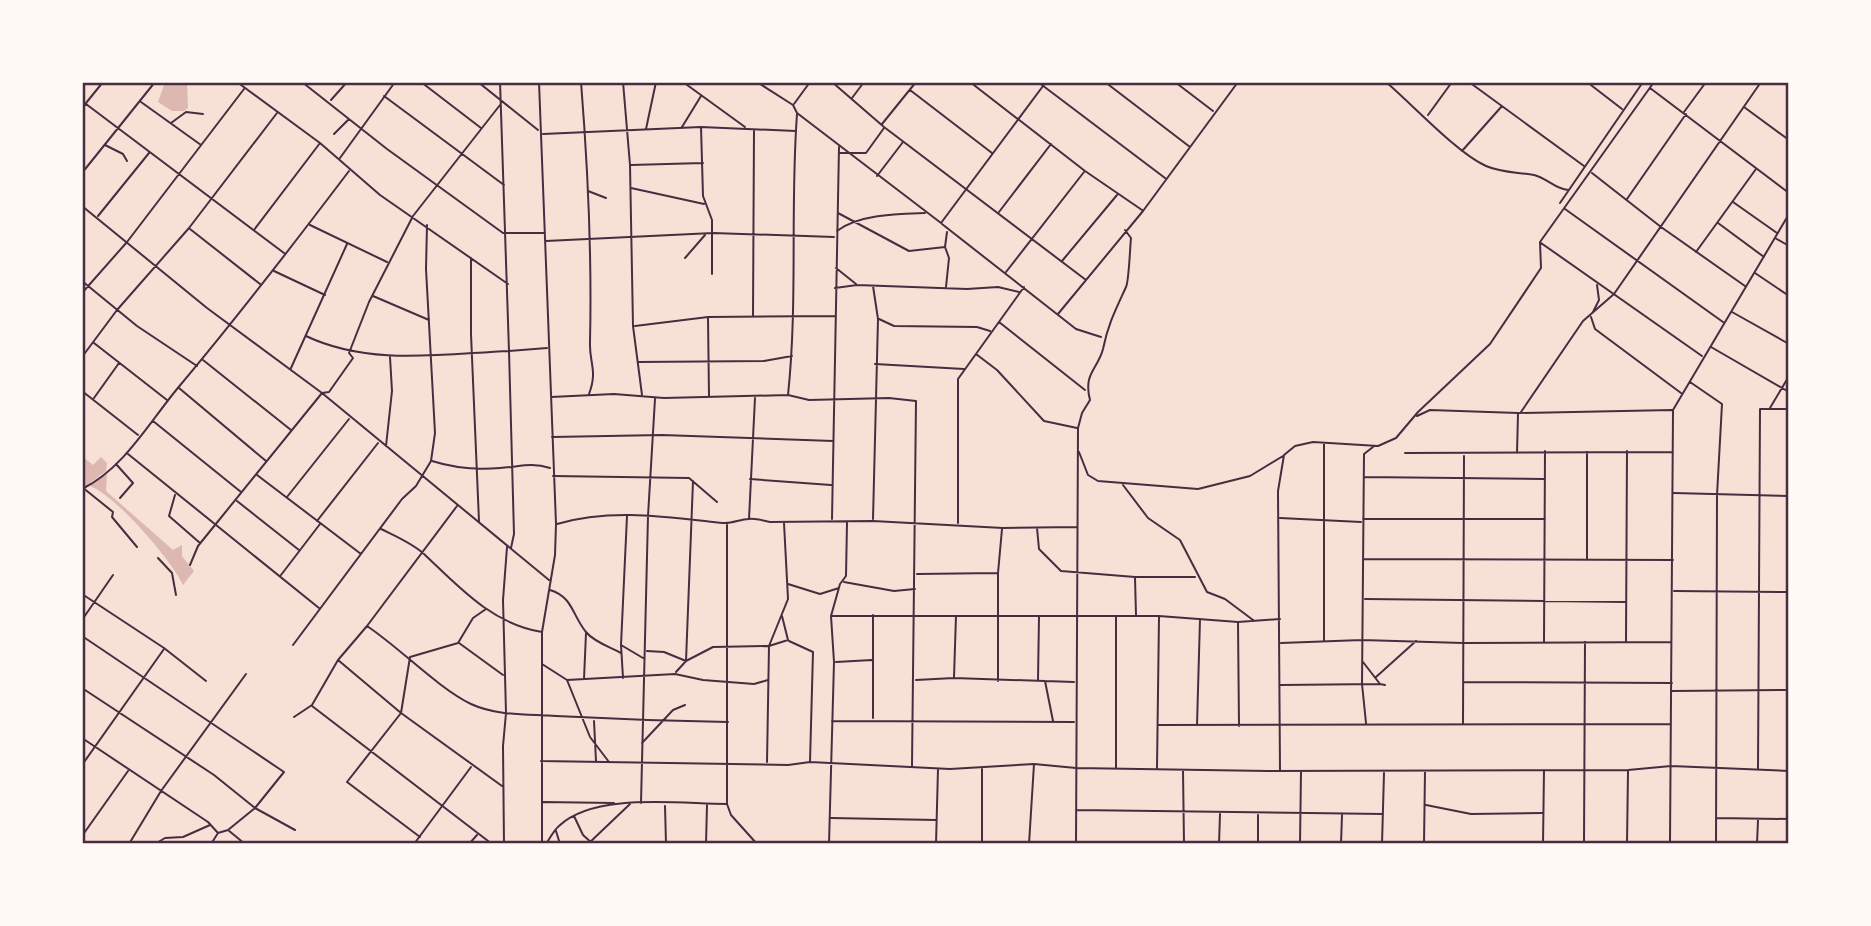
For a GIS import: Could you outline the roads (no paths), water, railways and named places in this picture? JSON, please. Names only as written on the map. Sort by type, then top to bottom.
[{"type":"street","points":[[82,108],[103,82]]},
{"type":"street","points":[[82,173],[116,127],[155,82]]},
{"type":"street","points":[[237,82],[320,142],[340,159],[349,171],[508,284]]},
{"type":"street","points":[[302,82],[361,129],[503,233],[545,233]]},
{"type":"street","points":[[330,102],[346,82]]},
{"type":"street","points":[[340,159],[395,82]]},
{"type":"street","points":[[421,82],[481,128]]},
{"type":"street","points":[[478,82],[542,134],[552,476],[556,524],[542,632],[540,716],[544,844]]},
{"type":"street","points":[[500,82],[514,534],[511,549]]},
{"type":"street","points":[[539,82],[539,130]]},
{"type":"street","points":[[581,82],[592,238],[590,348],[595,373],[588,394]]},
{"type":"street","points":[[623,82],[633,237],[633,326],[643,395]]},
{"type":"street","points":[[646,129],[656,82]]},
{"type":"street","points":[[682,82],[746,128]]},
{"type":"street","points":[[757,82],[793,105],[797,113],[1006,272],[1076,329],[1103,337]]},
{"type":"street","points":[[793,105],[810,82]]},
{"type":"street","points":[[832,82],[883,126],[1086,280]]},
{"type":"street","points":[[852,98],[864,82]]},
{"type":"street","points":[[839,153],[866,153],[916,82]]},
{"type":"street","points":[[970,82],[1016,119],[1052,143],[1084,171],[1143,211]]},
{"type":"street","points":[[1038,82],[1166,179]]},
{"type":"street","points":[[941,223],[1046,82]]},
{"type":"street","points":[[1105,82],[1190,146]]},
{"type":"street","points":[[1175,82],[1214,112]]},
{"type":"street","points":[[1058,314],[1143,211],[1238,82]]},
{"type":"street","points":[[1386,82],[1462,151],[1485,165],[1514,174],[1537,176],[1560,189],[1569,190]]},
{"type":"street","points":[[1427,117],[1452,82]]},
{"type":"street","points":[[1469,82],[1585,166]]},
{"type":"street","points":[[1587,82],[1624,110]]},
{"type":"street","points":[[1366,724],[1362,684],[1364,454],[1374,446],[1396,438],[1490,344],[1522,295],[1534,284],[1541,268],[1541,242],[1654,82]]},
{"type":"street","points":[[1627,200],[1706,82]]},
{"type":"street","points":[[1517,453],[1520,413],[1583,321],[1614,294],[1761,82]]},
{"type":"street","points":[[1786,82],[1789,93]]},
{"type":"street","points":[[1560,203],[1642,83]]},
{"type":"street","points":[[1650,88],[1789,193]]},
{"type":"street","points":[[82,293],[127,242],[245,89]]},
{"type":"street","points":[[910,90],[992,153]]},
{"type":"street","points":[[681,127],[702,95]]},
{"type":"street","points":[[384,96],[505,185]]},
{"type":"street","points":[[140,102],[201,145]]},
{"type":"street","points":[[86,104],[285,254]]},
{"type":"street","points":[[349,352],[372,295],[413,216],[500,105]]},
{"type":"street","points":[[1462,151],[1503,105]]},
{"type":"street","points":[[1743,106],[1789,139]]},
{"type":"street","points":[[171,124],[186,112],[203,114]]},
{"type":"street","points":[[82,356],[117,310],[189,228],[278,113]]},
{"type":"street","points":[[788,395],[795,317],[797,113]]},
{"type":"street","points":[[334,134],[350,118]]},
{"type":"street","points":[[542,134],[681,127],[796,131]]},
{"type":"street","points":[[701,127],[705,205]]},
{"type":"street","points":[[753,316],[754,129]]},
{"type":"street","points":[[877,176],[904,141]]},
{"type":"street","points":[[254,230],[320,142]]},
{"type":"street","points":[[999,212],[1052,143]]},
{"type":"street","points":[[104,144],[123,154],[127,161]]},
{"type":"street","points":[[832,520],[838,145]]},
{"type":"street","points":[[97,218],[150,152]]},
{"type":"street","points":[[630,165],[703,163]]},
{"type":"street","points":[[1696,252],[1756,168]]},
{"type":"street","points":[[137,547],[112,516],[113,512],[83,488],[127,453],[231,326],[349,171]]},
{"type":"street","points":[[1006,272],[1084,171]]},
{"type":"street","points":[[1591,172],[1661,227],[1746,286]]},
{"type":"street","points":[[630,188],[705,205],[710,210],[713,233],[712,274]]},
{"type":"street","points":[[588,191],[606,198]]},
{"type":"street","points":[[1062,261],[1117,194]]},
{"type":"street","points":[[1733,202],[1778,233]]},
{"type":"street","points":[[82,206],[159,265],[231,326],[321,393],[349,419],[550,580]]},
{"type":"street","points":[[1564,208],[1724,322]]},
{"type":"street","points":[[838,212],[909,251],[945,247]]},
{"type":"street","points":[[836,232],[846,223],[881,215],[926,213]]},
{"type":"street","points":[[1670,844],[1673,410],[1789,214]]},
{"type":"street","points":[[1717,223],[1765,258]]},
{"type":"street","points":[[309,224],[388,262]]},
{"type":"street","points":[[293,645],[431,461],[435,433],[427,225]]},
{"type":"street","points":[[189,228],[262,285]]},
{"type":"street","points":[[946,288],[950,258],[945,247],[948,230]]},
{"type":"street","points":[[1076,844],[1078,428],[1082,413],[1090,400],[1087,392],[1090,374],[1103,351],[1103,337],[1128,285],[1126,267],[1131,238],[1125,230]]},
{"type":"street","points":[[546,241],[713,233],[835,237]]},
{"type":"street","points":[[685,258],[706,234]]},
{"type":"street","points":[[1775,238],[1789,246]]},
{"type":"street","points":[[1541,242],[1703,357]]},
{"type":"street","points":[[290,369],[347,244]]},
{"type":"street","points":[[471,257],[471,334],[474,352],[480,522]]},
{"type":"street","points":[[834,267],[857,285]]},
{"type":"street","points":[[273,271],[325,295]]},
{"type":"street","points":[[1755,273],[1789,296]]},
{"type":"street","points":[[82,281],[117,310],[197,366]]},
{"type":"street","points":[[1597,283],[1599,300],[1591,315],[1591,323],[1595,329],[1682,393]]},
{"type":"street","points":[[835,288],[857,285],[998,287],[1020,292]]},
{"type":"street","points":[[873,286],[878,319],[873,521]]},
{"type":"street","points":[[958,525],[958,379],[1024,287]]},
{"type":"street","points":[[372,295],[429,320]]},
{"type":"street","points":[[1731,311],[1789,344]]},
{"type":"street","points":[[633,326],[708,317],[836,316]]},
{"type":"street","points":[[708,317],[709,396]]},
{"type":"street","points":[[878,319],[894,326],[977,327],[991,331]]},
{"type":"street","points":[[998,321],[1087,392]]},
{"type":"street","points":[[306,336],[349,352],[390,356],[548,348]]},
{"type":"street","points":[[93,343],[168,400]]},
{"type":"street","points":[[1710,346],[1789,392]]},
{"type":"street","points":[[190,565],[201,543],[266,461],[321,393],[329,392],[353,358],[349,352]]},
{"type":"street","points":[[976,354],[997,370],[1044,421],[1078,428]]},
{"type":"street","points":[[386,448],[392,391],[390,356]]},
{"type":"street","points":[[637,362],[764,361],[792,356]]},
{"type":"street","points":[[203,359],[291,430]]},
{"type":"street","points":[[93,400],[120,363]]},
{"type":"street","points":[[875,363],[965,370]]},
{"type":"street","points":[[1770,409],[1789,376]]},
{"type":"street","points":[[1689,382],[1722,404],[1717,495],[1716,844]]},
{"type":"street","points":[[178,388],[266,461]]},
{"type":"street","points":[[82,391],[139,436]]},
{"type":"street","points":[[550,397],[588,394],[643,395],[655,398],[788,395],[809,400],[916,401],[916,615],[912,766]]},
{"type":"street","points":[[749,519],[755,397]]},
{"type":"street","points":[[641,803],[642,678],[647,651],[648,516],[655,398]]},
{"type":"street","points":[[1758,770],[1760,409],[1789,409]]},
{"type":"street","points":[[1416,417],[1430,410],[1520,413],[1673,410]]},
{"type":"street","points":[[287,498],[349,419]]},
{"type":"street","points":[[152,420],[242,493]]},
{"type":"street","points":[[551,438],[653,436],[833,441]]},
{"type":"street","points":[[317,522],[379,442]]},
{"type":"street","points":[[1077,446],[1088,475],[1098,481],[1209,487],[1250,476],[1295,446],[1324,443],[1374,446]]},
{"type":"street","points":[[1324,443],[1324,641]]},
{"type":"street","points":[[1405,453],[1465,455],[1587,451],[1674,452]]},
{"type":"street","points":[[1587,451],[1587,561]]},
{"type":"street","points":[[1626,642],[1628,451]]},
{"type":"street","points":[[1544,642],[1545,452]]},
{"type":"street","points":[[127,453],[320,608]]},
{"type":"street","points":[[1280,771],[1279,517],[1280,468],[1284,455]]},
{"type":"street","points":[[1463,723],[1465,455]]},
{"type":"street","points":[[431,461],[454,468],[512,467],[527,463],[552,469]]},
{"type":"street","points":[[116,463],[133,483],[120,498]]},
{"type":"street","points":[[257,474],[361,554]]},
{"type":"street","points":[[552,476],[690,478],[717,502]]},
{"type":"street","points":[[1363,477],[1545,479]]},
{"type":"street","points":[[750,479],[832,485]]},
{"type":"street","points":[[686,661],[693,481]]},
{"type":"street","points":[[1121,483],[1138,500],[1148,518],[1180,540],[1196,577],[1207,592],[1225,599],[1254,621]]},
{"type":"street","points":[[1672,493],[1789,496]]},
{"type":"street","points":[[175,495],[169,516],[201,543]]},
{"type":"street","points":[[236,501],[299,550]]},
{"type":"street","points":[[294,717],[312,705],[338,660],[367,626],[458,505]]},
{"type":"street","points":[[556,524],[581,517],[627,514],[690,518],[727,524],[749,519],[784,522],[916,522],[1003,528],[1077,527]]},
{"type":"street","points":[[624,679],[621,645],[627,514]]},
{"type":"street","points":[[1279,517],[1363,520],[1546,519]]},
{"type":"street","points":[[766,763],[769,646],[788,599],[784,522]]},
{"type":"street","points":[[829,844],[834,662],[831,616],[839,588],[846,576],[848,522]]},
{"type":"street","points":[[281,576],[320,524]]},
{"type":"street","points":[[727,524],[727,804],[731,815],[757,844]]},
{"type":"street","points":[[1037,527],[1036,541],[1048,560],[1061,570],[1135,577],[1196,577]]},
{"type":"street","points":[[380,528],[422,553],[444,576],[503,620],[521,628],[542,632]]},
{"type":"street","points":[[998,682],[998,573],[1003,528]]},
{"type":"street","points":[[504,844],[506,713],[503,620],[507,546]]},
{"type":"street","points":[[158,558],[172,573],[176,595]]},
{"type":"street","points":[[1363,559],[1672,560]]},
{"type":"street","points":[[916,574],[998,573]]},
{"type":"street","points":[[82,620],[113,575]]},
{"type":"street","points":[[1135,577],[1136,616]]},
{"type":"street","points":[[843,582],[894,591],[916,589]]},
{"type":"street","points":[[787,584],[820,594],[839,588]]},
{"type":"street","points":[[549,589],[558,592],[572,605],[586,632],[584,679]]},
{"type":"street","points":[[1672,591],[1789,592]]},
{"type":"street","points":[[82,594],[164,648],[206,681]]},
{"type":"street","points":[[1363,599],[1626,601]]},
{"type":"street","points":[[410,657],[458,643],[472,618],[486,609]]},
{"type":"street","points":[[873,614],[873,719]]},
{"type":"street","points":[[954,678],[956,614]]},
{"type":"street","points":[[782,615],[788,640]]},
{"type":"street","points":[[1038,681],[1039,615]]},
{"type":"street","points":[[1116,615],[1116,769]]},
{"type":"street","points":[[831,616],[1159,615],[1238,622],[1280,619]]},
{"type":"street","points":[[1157,769],[1159,615]]},
{"type":"street","points":[[1197,725],[1200,618]]},
{"type":"street","points":[[1238,622],[1239,726]]},
{"type":"street","points":[[367,626],[471,704],[506,713],[540,716],[728,722]]},
{"type":"street","points":[[586,632],[621,653]]},
{"type":"street","points":[[82,636],[284,772],[255,808],[228,830],[218,833],[211,844]]},
{"type":"street","points":[[675,674],[686,661],[713,647],[728,649],[740,645],[769,646],[788,640],[813,652],[810,762]]},
{"type":"street","points":[[1280,643],[1362,640],[1463,643],[1672,642]]},
{"type":"street","points":[[1376,677],[1417,640]]},
{"type":"street","points":[[1584,844],[1585,642]]},
{"type":"street","points":[[458,643],[504,676]]},
{"type":"street","points":[[621,645],[644,659]]},
{"type":"street","points":[[82,765],[164,648]]},
{"type":"street","points":[[647,651],[664,652],[686,661]]},
{"type":"street","points":[[410,657],[401,713],[346,782],[420,837]]},
{"type":"street","points":[[338,660],[401,713],[503,786]]},
{"type":"street","points":[[834,662],[873,660]]},
{"type":"street","points":[[1362,661],[1380,684]]},
{"type":"street","points":[[541,663],[567,680],[595,743],[610,762]]},
{"type":"street","points":[[129,844],[161,791],[246,674]]},
{"type":"street","points":[[567,680],[642,678],[675,674],[754,684],[769,680]]},
{"type":"street","points":[[915,680],[954,678],[998,682],[1075,682]]},
{"type":"street","points":[[1045,681],[1054,722]]},
{"type":"street","points":[[1463,682],[1672,683]]},
{"type":"street","points":[[1279,685],[1385,685]]},
{"type":"street","points":[[82,688],[214,775],[255,808],[295,830]]},
{"type":"street","points":[[1672,691],[1789,690]]},
{"type":"street","points":[[312,705],[492,844]]},
{"type":"street","points":[[640,744],[673,710],[685,705]]},
{"type":"street","points":[[594,719],[596,762]]},
{"type":"street","points":[[832,721],[873,719],[1075,722]]},
{"type":"street","points":[[1157,724],[1671,724]]},
{"type":"street","points":[[82,738],[211,825],[218,833]]},
{"type":"street","points":[[541,761],[727,764],[810,762],[938,768],[1034,764],[1116,769],[1384,772],[1628,770],[1671,766],[1789,771]]},
{"type":"street","points":[[1029,844],[1034,764]]},
{"type":"street","points":[[414,844],[444,808],[472,766]]},
{"type":"street","points":[[936,844],[938,768]]},
{"type":"street","points":[[982,768],[982,844]]},
{"type":"street","points":[[1183,769],[1184,844]]},
{"type":"street","points":[[1543,844],[1544,769]]},
{"type":"street","points":[[82,836],[129,770]]},
{"type":"street","points":[[1627,844],[1628,770]]},
{"type":"street","points":[[1300,844],[1301,771]]},
{"type":"street","points":[[1424,844],[1425,771]]},
{"type":"street","points":[[1382,844],[1384,772]]},
{"type":"street","points":[[542,802],[727,804]]},
{"type":"street","points":[[544,844],[556,829],[574,816],[618,803]]},
{"type":"street","points":[[574,816],[590,843],[630,803]]},
{"type":"street","points":[[665,804],[666,844]]},
{"type":"street","points":[[706,844],[707,804]]},
{"type":"street","points":[[1426,805],[1471,814],[1542,813]]},
{"type":"street","points":[[1076,810],[1383,814]]},
{"type":"street","points":[[1219,844],[1220,813]]},
{"type":"street","points":[[1258,814],[1258,844]]},
{"type":"street","points":[[1341,844],[1342,814]]},
{"type":"street","points":[[830,818],[936,820]]},
{"type":"street","points":[[1716,818],[1789,819]]},
{"type":"street","points":[[1757,844],[1758,819]]},
{"type":"street","points":[[155,844],[165,838],[183,837],[211,825]]},
{"type":"street","points":[[556,829],[560,844]]},
{"type":"street","points":[[228,830],[245,844]]},
{"type":"street","points":[[469,844],[478,834]]}]
